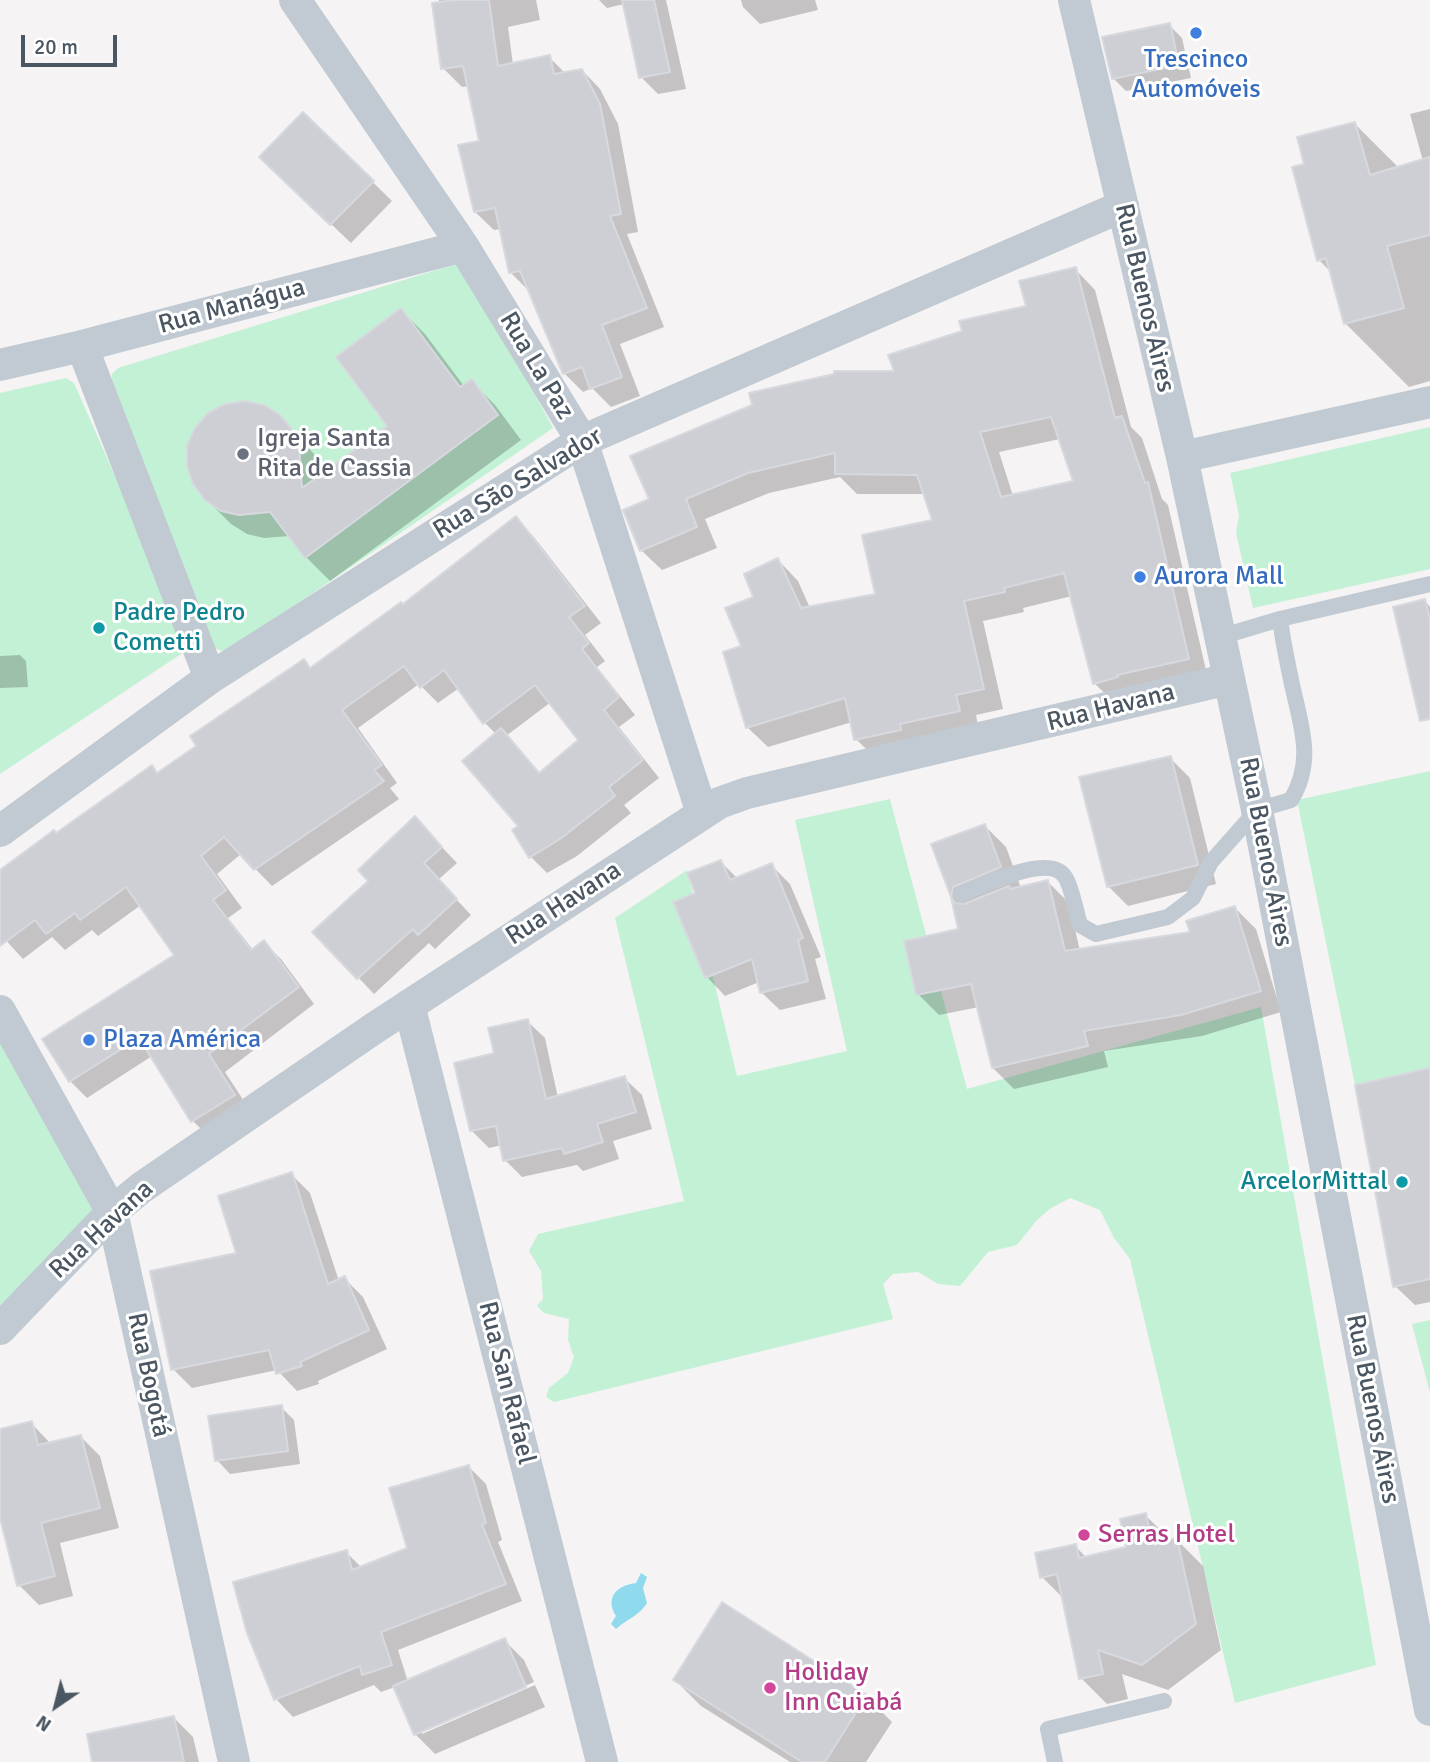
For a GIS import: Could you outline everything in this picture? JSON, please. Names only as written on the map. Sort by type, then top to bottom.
[{"type":"street","name":"Rua La Paz","points":[[295,0],[463,246],[582,441],[702,813]]},
{"type":"street","name":"Rua Buenos Aires","points":[[1074,0],[1182,457],[1257,810],[1430,1710]]},
{"type":"street","name":"Rua São Salvador","points":[[0,831],[211,678],[582,441],[1122,206]]},
{"type":"street","name":"Rua Manágua","points":[[0,365],[463,246]]},
{"type":"street","points":[[82,346],[211,678]]},
{"type":"street","points":[[1182,457],[1430,402]]},
{"type":"street","name":"Rua Havana","points":[[0,1329],[112,1212],[142,1188],[409,1005],[719,803],[747,793],[1229,679]]},
{"type":"street","name":"Rua San Rafael","points":[[409,1005],[602,1762]]},
{"type":"street","name":"Rua Bogotá","points":[[0,1011],[112,1212],[234,1762]]},
{"type":"lane","points":[[1220,637],[1280,619],[1430,584]]},
{"type":"lane","points":[[961,894],[1035,867],[1055,868],[1065,876],[1080,925],[1096,934],[1168,917],[1193,898],[1212,862],[1257,810],[1291,800],[1300,785],[1305,740],[1283,647],[1280,619]]},
{"type":"lane","points":[[1055,1762],[1048,1729],[1164,1702]]},
{"type":"green space","points":[[456,264],[469,271],[553,428],[233,648],[222,651],[212,647],[112,374],[118,368]]},
{"type":"green space","points":[[66,378],[74,383],[189,644],[184,652],[0,774],[0,393]]},
{"type":"green space","points":[[1430,427],[1430,569],[1253,608],[1236,533],[1239,515],[1230,473]]},
{"type":"green space","points":[[1430,771],[1430,1068],[1355,1085],[1297,800]]},
{"type":"green space","points":[[890,799],[967,1089],[1261,1007],[1376,1665],[1235,1703],[1130,1259],[1114,1238],[1100,1210],[1070,1198],[1051,1208],[1037,1220],[1017,1245],[988,1252],[960,1286],[938,1284],[918,1272],[893,1274],[883,1284],[893,1319],[554,1402],[546,1397],[549,1388],[568,1373],[574,1357],[568,1340],[569,1319],[544,1313],[537,1306],[543,1299],[541,1271],[529,1251],[538,1234],[684,1201],[615,918],[687,870],[737,1076],[847,1051],[795,820]]},
{"type":"green space","points":[[0,1034],[101,1207],[0,1322]]},
{"type":"green space","points":[[1430,1320],[1430,1393],[1412,1324]]},
{"type":"water","points":[[641,1573],[647,1577],[643,1588],[647,1603],[616,1629],[611,1624],[616,1616],[612,1598],[619,1589],[636,1583]]},
{"type":"building","points":[[489,0],[498,66],[550,55],[554,74],[582,69],[600,104],[621,214],[610,216],[647,308],[602,325],[622,377],[590,389],[582,367],[563,374],[520,271],[509,273],[495,208],[474,212],[458,145],[479,141],[463,66],[441,69],[432,3]]},
{"type":"building","points":[[622,0],[654,0],[670,72],[639,78]]},
{"type":"building","points":[[1170,23],[1179,65],[1112,79],[1102,37]]},
{"type":"building","points":[[303,112],[374,181],[330,225],[259,157]]},
{"type":"building","points":[[1355,122],[1370,175],[1430,157],[1430,235],[1387,246],[1404,308],[1344,324],[1326,258],[1317,261],[1292,167],[1304,164],[1297,137]]},
{"type":"building","points":[[1076,267],[1115,418],[1122,416],[1145,483],[1148,482],[1189,659],[1117,675],[1118,677],[1093,684],[1064,573],[1004,588],[1005,592],[964,601],[984,689],[956,695],[960,711],[900,724],[901,730],[854,740],[845,698],[746,728],[723,652],[741,646],[725,608],[753,597],[744,574],[778,558],[801,608],[875,594],[862,535],[932,520],[917,475],[835,474],[835,453],[748,473],[686,499],[697,527],[640,551],[623,510],[649,499],[630,456],[752,405],[749,393],[834,374],[834,371],[894,371],[888,355],[962,331],[959,321],[1026,306],[1019,281]],"holes":[[[1051,417],[1073,481],[1001,497],[980,432]]]},
{"type":"building","points":[[401,308],[460,387],[472,379],[498,415],[305,558],[270,512],[239,515],[221,511],[205,500],[193,484],[187,466],[187,446],[195,428],[208,413],[225,404],[245,401],[264,405],[280,415],[291,428],[299,445],[302,488],[387,426],[336,357]]},
{"type":"building","points":[[516,516],[585,606],[569,617],[589,643],[582,649],[619,697],[604,710],[643,760],[609,787],[615,796],[560,839],[529,858],[512,830],[518,826],[462,761],[501,728],[539,773],[578,740],[535,685],[483,724],[444,670],[420,688],[404,666],[342,710],[382,765],[374,770],[384,781],[254,870],[224,837],[201,856],[226,890],[213,900],[251,950],[264,940],[299,987],[209,1054],[235,1095],[191,1122],[139,1038],[69,1082],[42,1039],[174,955],[126,887],[80,920],[75,913],[46,934],[35,920],[0,946],[0,870],[54,830],[56,833],[152,765],[157,773],[196,746],[190,736],[304,659],[310,668],[401,602],[403,604]]},
{"type":"building","points":[[1425,599],[1430,620],[1430,719],[1420,721],[1393,607]]},
{"type":"building","points":[[1171,756],[1198,865],[1107,887],[1079,777]]},
{"type":"building","points":[[415,816],[442,847],[424,863],[457,899],[418,935],[413,929],[357,979],[312,932],[368,881],[358,870]]},
{"type":"building","points":[[985,824],[1001,867],[953,887],[951,897],[931,844]]},
{"type":"building","points":[[721,860],[730,880],[772,863],[803,938],[798,940],[808,981],[760,993],[752,959],[705,978],[673,902],[695,893],[687,873]]},
{"type":"building","points":[[1048,880],[1065,951],[1190,932],[1186,921],[1235,906],[1261,991],[1181,1015],[1084,1031],[1088,1046],[992,1068],[971,984],[916,995],[904,941],[958,929],[951,897],[955,903],[964,904],[1009,886],[1010,889]]},
{"type":"building","points":[[528,1019],[546,1099],[625,1076],[636,1112],[597,1124],[603,1142],[564,1154],[562,1148],[503,1161],[496,1126],[470,1131],[454,1063],[494,1053],[488,1028]]},
{"type":"building","name":"ArcelorMittal","points":[[1430,1068],[1430,1279],[1393,1287],[1355,1085]]},
{"type":"building","points":[[292,1172],[328,1284],[345,1276],[369,1330],[300,1362],[302,1366],[276,1374],[269,1350],[171,1370],[150,1271],[236,1253],[218,1196]]},
{"type":"building","points":[[282,1405],[288,1451],[215,1461],[208,1416]]},
{"type":"building","points":[[32,1421],[38,1445],[81,1435],[100,1508],[41,1523],[55,1576],[17,1586],[0,1518],[0,1429]]},
{"type":"building","points":[[469,1465],[486,1523],[482,1524],[506,1584],[381,1632],[392,1665],[362,1675],[360,1666],[274,1700],[247,1633],[233,1582],[347,1550],[352,1570],[407,1548],[389,1488]]},
{"type":"building","points":[[1146,1513],[1152,1544],[1177,1538],[1196,1624],[1142,1665],[1098,1650],[1103,1674],[1079,1679],[1057,1574],[1040,1578],[1035,1553],[1076,1544],[1079,1558],[1126,1547],[1120,1519]]},
{"type":"building","name":"Holiday Inn Cuiabá","points":[[722,1602],[867,1695],[825,1762],[802,1762],[673,1680]]},
{"type":"building","points":[[505,1638],[526,1687],[414,1735],[393,1686]]},
{"type":"building","points":[[174,1716],[184,1762],[92,1762],[87,1734]]},
{"type":"place","name":"Trescinco Automóveis","points":[[1196,33]]},
{"type":"place","name":"Igreja Santa Rita de Cassia","points":[[243,454]]},
{"type":"place","name":"Aurora Mall","points":[[1140,577]]},
{"type":"place","name":"Padre Pedro Cometti","points":[[99,628]]},
{"type":"place","name":"Plaza América","points":[[89,1040]]},
{"type":"place","name":"ArcelorMittal","points":[[1402,1182]]},
{"type":"place","name":"Serras Hotel","points":[[1084,1535]]},
{"type":"place","name":"Holiday Inn Cuiabá","points":[[770,1688]]}]
